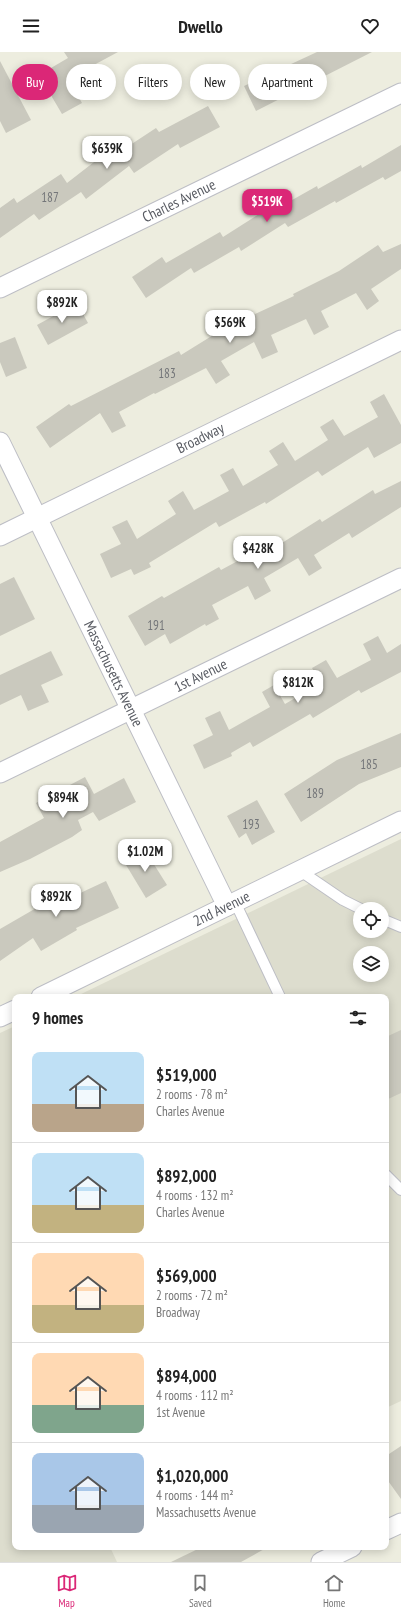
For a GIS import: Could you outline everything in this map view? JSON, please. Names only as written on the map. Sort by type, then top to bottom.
[{"type":"street","name":"Charles Avenue","points":[[0,288],[401,93]]},
{"type":"street","name":"Broadway","points":[[0,536],[401,340]]},
{"type":"street","name":"Massachusetts Avenue","points":[[0,442],[131,710],[231,904]]},
{"type":"street","name":"1st Avenue","points":[[0,773],[401,578]]},
{"type":"street","name":"2nd Avenue","points":[[47,994],[401,820]]},
{"type":"street","points":[[0,1017],[12,1011]]},
{"type":"street","points":[[389,1529],[401,1523]]},
{"type":"street","points":[[321,1562],[346,1550]]},
{"type":"lane","points":[[299,870],[343,900],[353,905]]},
{"type":"lane","points":[[231,904],[278,994]]},
{"type":"lane","points":[[389,922],[401,927]]},
{"type":"lane","points":[[389,1178],[401,1190]]},
{"type":"shaded area","points":[[401,839],[401,1401],[389,1407],[389,994],[81,994]]},
{"type":"shaded area","points":[[12,1027],[12,1550],[111,1550],[117,1562],[0,1562],[0,1033]]},
{"type":"building","points":[[64,52],[118,52],[96,64],[66,64],[66,100],[80,100],[82,103],[62,114],[54,100],[58,100],[58,64],[68,58]]},
{"type":"building","points":[[317,52],[372,52],[327,75],[327,64],[291,64]]},
{"type":"building","points":[[0,61],[12,84],[12,100],[20,100],[31,120],[6,133],[0,121]]},
{"type":"building","points":[[248,84],[248,94],[244,86]]},
{"type":"building","points":[[251,100],[278,100],[256,111]]},
{"type":"building","points":[[208,106],[220,127],[180,148],[178,144],[134,173],[129,166],[86,199],[81,192],[39,220],[34,214],[0,238],[0,208],[14,198],[17,203],[61,174],[67,183],[107,152],[112,157],[156,128],[159,132]]},
{"type":"building","points":[[401,145],[401,171],[385,180],[383,177],[288,227],[285,223],[241,251],[239,247],[194,273],[191,268],[146,298],[132,277],[162,257],[166,263],[220,232],[223,237],[267,209],[269,213],[317,186],[318,189],[361,165],[362,168]]},
{"type":"building","points":[[401,244],[401,269],[371,289],[379,301],[367,310],[356,293],[321,311],[329,327],[314,335],[306,319],[271,335],[278,352],[262,359],[254,342],[221,361],[230,375],[216,384],[206,368],[119,412],[126,426],[112,433],[100,413],[50,448],[36,427],[69,404],[71,406],[179,351],[181,355],[223,329],[294,296],[293,294],[339,271],[378,245],[383,252]]},
{"type":"building","points":[[77,303],[88,323],[48,345],[37,325]]},
{"type":"building","points":[[15,337],[27,368],[6,377],[0,362],[0,343]]},
{"type":"building","points":[[384,394],[401,425],[401,443],[374,458],[368,447],[322,476],[318,471],[266,504],[265,502],[219,527],[216,522],[149,563],[151,567],[134,575],[131,569],[111,578],[100,554],[121,544],[112,527],[127,520],[137,539],[176,514],[168,501],[183,491],[194,510],[229,491],[220,475],[233,468],[243,486],[278,465],[269,451],[283,442],[295,461],[328,440],[320,427],[333,419],[344,436],[378,417],[370,402]]},
{"type":"building","points":[[401,481],[401,507],[352,538],[349,533],[314,555],[322,568],[309,576],[298,558],[264,578],[271,591],[255,600],[248,586],[212,605],[219,619],[206,626],[205,624],[170,644],[165,634],[145,646],[128,616],[162,596],[164,598],[219,567],[221,570],[271,543],[274,548],[320,519],[322,522],[373,490],[375,494]]},
{"type":"building","points":[[14,577],[35,619],[0,636],[0,584]]},
{"type":"building","points":[[378,636],[387,653],[401,644],[401,672],[361,693],[359,690],[313,718],[310,714],[253,747],[250,742],[231,753],[232,756],[204,769],[193,745],[213,735],[205,718],[220,711],[229,730],[270,707],[262,692],[274,685],[285,704],[321,683],[312,668],[326,660],[337,678],[371,660],[363,644]]},
{"type":"building","points":[[51,651],[63,675],[41,685],[49,702],[28,711],[21,695],[0,705],[0,675]]},
{"type":"building","points":[[401,733],[401,767],[359,784],[301,822],[284,794],[337,760]]},
{"type":"building","points":[[85,777],[94,794],[124,778],[136,802],[99,821],[93,812],[78,820],[82,830],[72,837],[30,859],[0,872],[0,842],[44,818],[36,803]]},
{"type":"building","points":[[257,800],[275,832],[252,845],[246,833],[239,838],[227,816]]},
{"type":"building","points":[[143,847],[167,885],[146,898],[123,860]]},
{"type":"building","points":[[106,881],[119,908],[76,928],[77,930],[41,951],[33,938],[0,961],[0,929],[38,907],[32,897],[52,886],[61,902]]},
{"type":"building","points":[[401,1030],[401,1093],[389,1099],[389,1036]]},
{"type":"building","points":[[401,1446],[401,1499],[389,1482],[389,1454]]},
{"type":"building","points":[[196,1550],[263,1550],[241,1562],[171,1562]]}]
